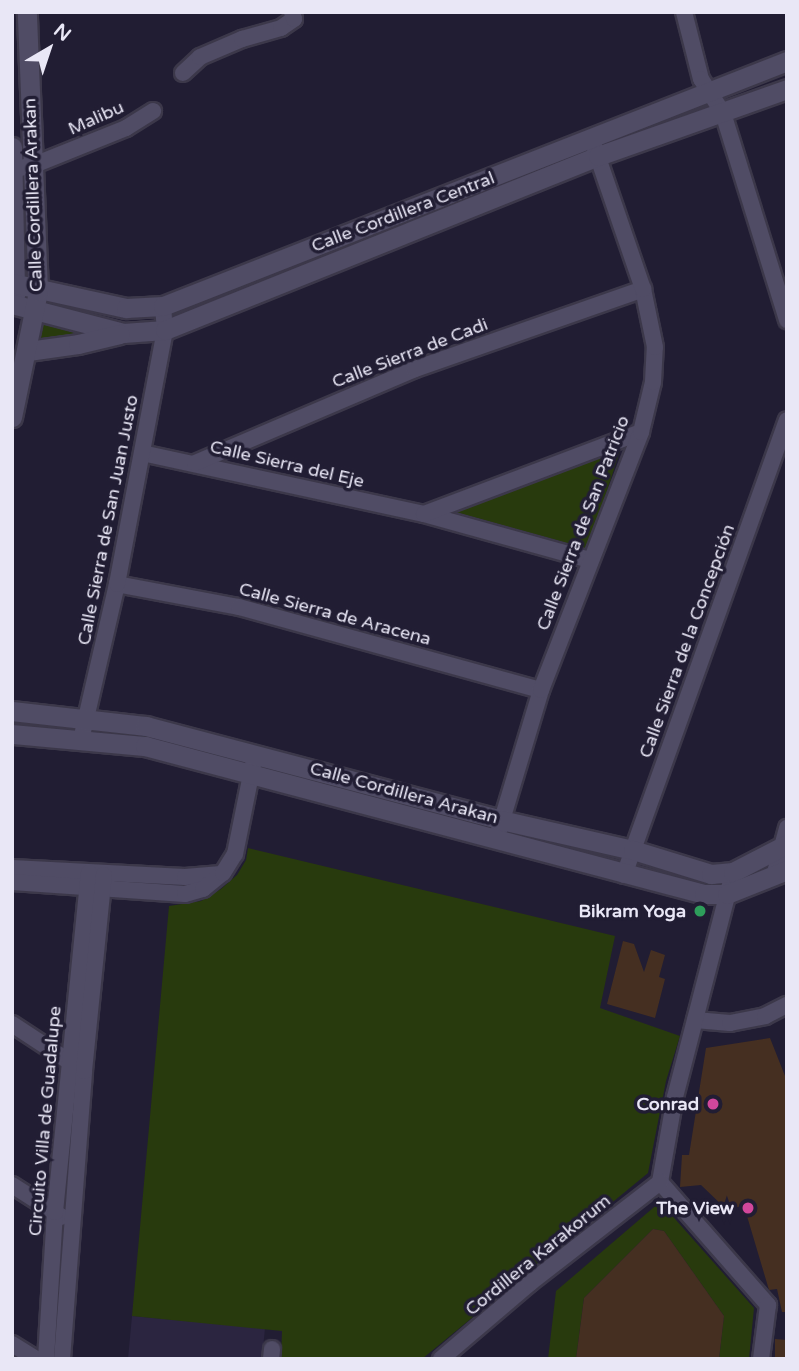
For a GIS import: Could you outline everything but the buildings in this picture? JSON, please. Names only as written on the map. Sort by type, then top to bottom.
[{"type":"street","name":"Calle Cordillera Arakan","points":[[12,416],[28,351],[36,300],[34,165],[27,12]]},
{"type":"street","points":[[183,73],[200,57],[242,39],[281,28],[294,19],[292,12]]},
{"type":"street","points":[[684,12],[701,79],[723,113],[787,320]]},
{"type":"street","name":"Calle Cordillera Central","points":[[13,307],[36,300],[126,308],[163,306],[787,61]]},
{"type":"street","name":"Calle Cordillera Central","points":[[15,284],[36,300],[123,333],[166,330],[598,156],[787,89]]},
{"type":"street","name":"Malibu","points":[[13,170],[34,165],[125,128],[153,111]]},
{"type":"street","name":"Calle Sierra de San Patricio","points":[[499,829],[541,690],[641,432],[653,382],[655,347],[643,289],[591,138]]},
{"type":"street","name":"Calle Cordillera Arakan","points":[[12,147],[15,284],[13,307]]},
{"type":"street","points":[[465,188],[473,208]]},
{"type":"street","name":"Calle Sierra de Cadi","points":[[195,463],[415,369],[643,289]]},
{"type":"street","name":"Calle Sierra de San Juan Justo","points":[[81,740],[117,584],[166,330],[163,306]]},
{"type":"street","points":[[28,351],[78,344],[123,333]]},
{"type":"street","name":"Calle Sierra de la Concepción","points":[[624,874],[787,420]]},
{"type":"street","points":[[424,514],[641,432]]},
{"type":"street","name":"Calle Sierra del Eje","points":[[142,453],[424,514],[590,560]]},
{"type":"street","name":"Calle Sierra de Aracena","points":[[117,584],[239,607],[541,690]]},
{"type":"street","name":"Calle Cordillera Arakan","points":[[12,711],[146,726],[256,752],[499,829],[624,874],[704,894],[727,894],[780,873]]},
{"type":"street","name":"Calle Cordillera Arakan","points":[[12,734],[145,746],[499,829],[633,850],[711,874],[733,872]]},
{"type":"street","points":[[12,868],[185,894],[202,889],[223,873],[236,854],[256,752]]},
{"type":"street","points":[[780,873],[787,828]]},
{"type":"street","points":[[761,1359],[768,1305],[660,1182],[675,1097],[733,872],[783,846]]},
{"type":"street","points":[[12,882],[96,881]]},
{"type":"street","name":"Circuito Villa de Guadalupe","points":[[47,1359],[55,1212],[69,1061],[96,881]]},
{"type":"street","name":"Circuito Villa de Guadalupe","points":[[62,1359],[74,1224],[96,881]]},
{"type":"street","points":[[695,1020],[730,1023],[765,1016],[787,1004]]},
{"type":"street","points":[[12,1024],[84,1071]]},
{"type":"street","name":"Cordillera Karakorum","points":[[441,1359],[530,1283],[660,1182]]},
{"type":"street","points":[[12,1185],[74,1224]]},
{"type":"street","points":[[12,1344],[36,1359]]},
{"type":"shaded area","points":[[132,1316],[265,1328],[262,1359],[128,1359]]},
{"type":"green space","points":[[35,310],[123,333],[28,351]]},
{"type":"green space","points":[[621,448],[588,549],[455,512]]},
{"type":"green space","points":[[248,848],[615,936],[600,1008],[680,1036],[666,1081],[648,1173],[422,1359],[281,1359],[282,1331],[132,1316],[169,906],[201,901],[221,889],[237,875],[246,860]]},
{"type":"green space","points":[[660,1202],[754,1308],[749,1359],[719,1359],[724,1316],[664,1231],[653,1229],[584,1298],[576,1359],[548,1359],[556,1291]]},
{"type":"place","name":"Bikram Yoga","points":[[700,911]]},
{"type":"place","name":"Conrad","points":[[713,1104]]},
{"type":"place","name":"The View","points":[[748,1208]]}]
